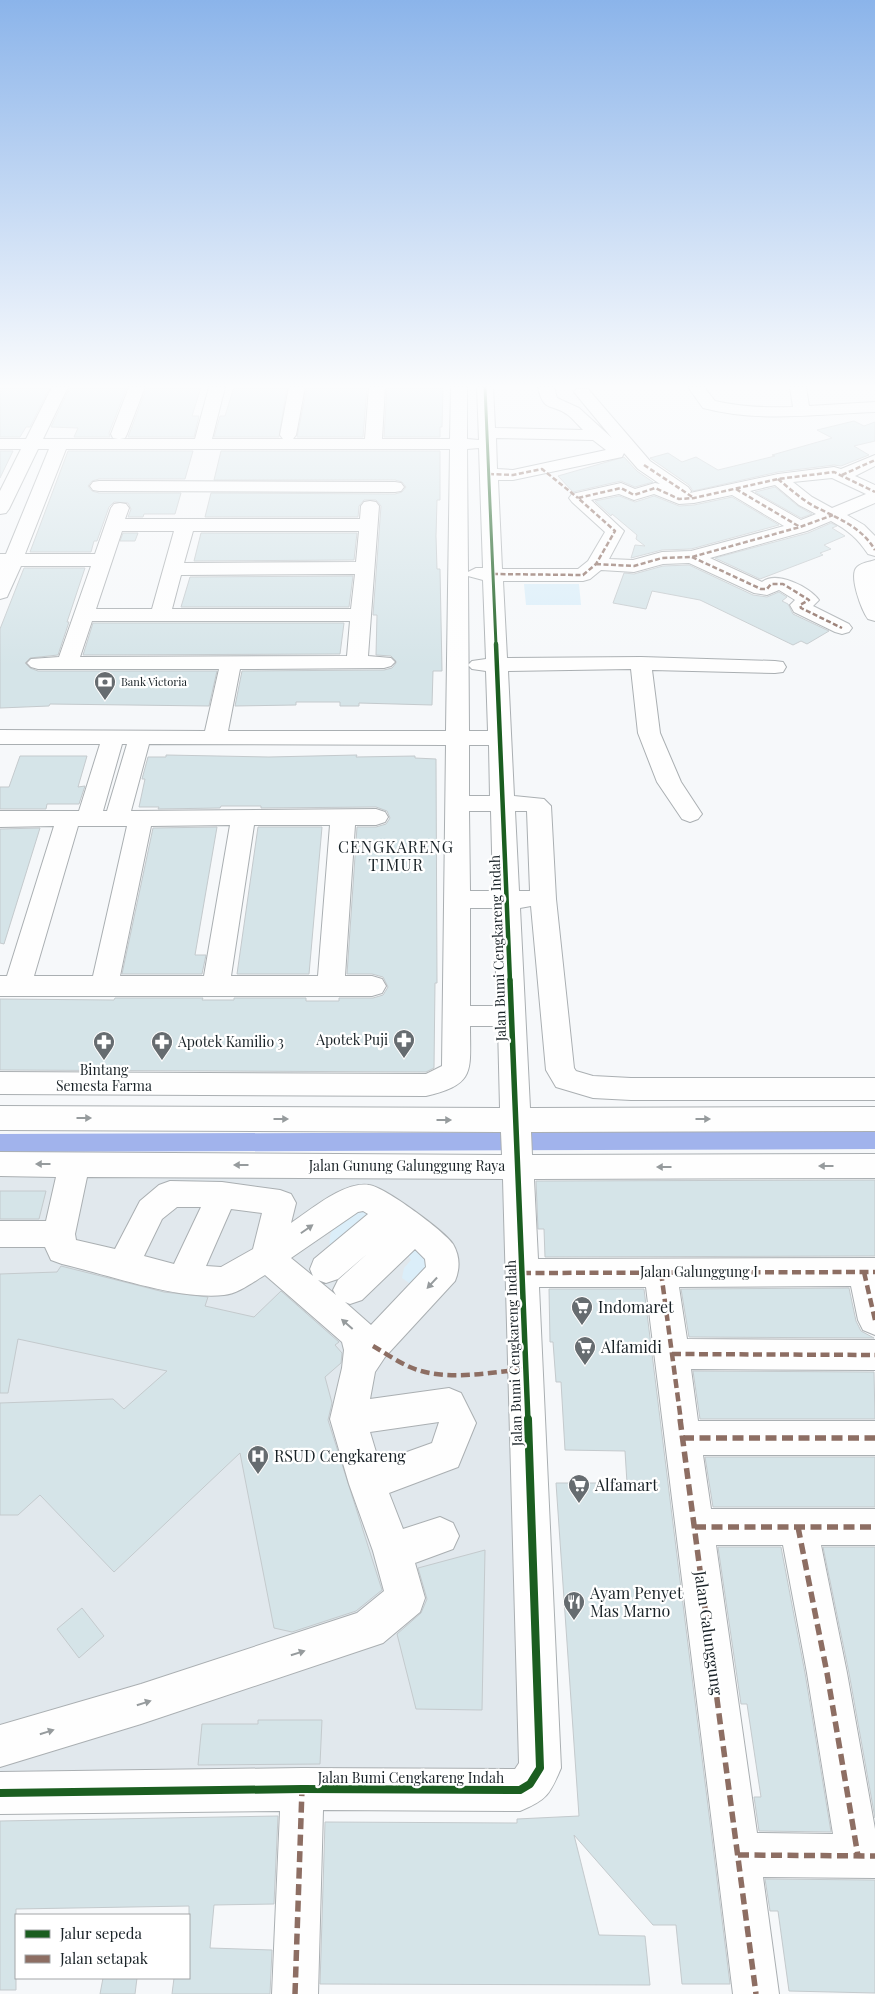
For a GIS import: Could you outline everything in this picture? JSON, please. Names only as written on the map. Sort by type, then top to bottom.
[{"type":"street","points":[[0,509],[19,480]]},
{"type":"street","points":[[8,527],[27,480]]},
{"type":"street","points":[[0,593],[32,480]]},
{"type":"street","points":[[0,1083],[426,1085],[445,1079],[453,1074],[456,1068],[457,1016],[458,480]]},
{"type":"street","name":"Jalan Bumi Cengkareng Indah","points":[[0,1793],[302,1789],[520,1790],[530,1784],[540,1768],[512,1016],[489,480]]},
{"type":"street","points":[[458,574],[552,576],[583,574],[596,564],[615,531],[578,498],[565,480]]},
{"type":"street","points":[[667,480],[694,498]]},
{"type":"street","points":[[578,498],[621,488],[634,495],[655,488],[679,499],[694,498],[773,480]]},
{"type":"street","points":[[779,480],[805,500],[869,537],[875,550]]},
{"type":"street","points":[[852,480],[875,492]]},
{"type":"street","points":[[99,486],[395,487]]},
{"type":"street","points":[[67,663],[127,486]]},
{"type":"street","points":[[358,662],[371,487]]},
{"type":"street","points":[[736,488],[750,499],[800,527]]},
{"type":"street","points":[[596,564],[634,566],[662,558],[692,557],[800,527],[875,497]]},
{"type":"street","points":[[114,525],[368,525]]},
{"type":"street","points":[[160,614],[185,525]]},
{"type":"street","points":[[692,557],[762,589],[767,589],[771,584],[783,584],[809,600],[800,605],[801,608],[842,628]]},
{"type":"street","points":[[7,564],[100,564]]},
{"type":"street","points":[[875,566],[864,571],[866,593],[875,615]]},
{"type":"street","points":[[172,568],[365,568]]},
{"type":"street","points":[[83,615],[361,615]]},
{"type":"street","points":[[217,729],[231,662]]},
{"type":"street","points":[[38,663],[384,662]]},
{"type":"street","points":[[458,665],[641,663],[775,668]]},
{"type":"street","points":[[641,663],[649,733],[669,782],[690,814]]},
{"type":"street","points":[[0,721],[105,737],[138,745],[291,745],[457,737]]},
{"type":"street","points":[[138,745],[217,729],[291,745],[333,729]]},
{"type":"street","points":[[0,752],[105,737],[217,729],[333,729],[500,738]]},
{"type":"street","points":[[0,737],[105,737]]},
{"type":"street","points":[[105,737],[78,818],[9,986],[372,986]]},
{"type":"street","points":[[104,986],[138,745]]},
{"type":"street","points":[[457,803],[536,804],[539,806],[543,899],[560,1070],[566,1079],[593,1087],[631,1089],[875,1089]]},
{"type":"street","points":[[0,819],[376,817]]},
{"type":"street","points":[[216,986],[243,818]]},
{"type":"street","points":[[331,986],[343,818]]},
{"type":"street","points":[[457,900],[543,899]]},
{"type":"street","points":[[457,1016],[512,1016]]},
{"type":"street","points":[[349,1119],[350,1084]]},
{"type":"street","points":[[631,1089],[635,1119]]},
{"type":"street","name":"Jalan Gunung Galunggung Raya","points":[[0,1118],[349,1119],[516,1143],[875,1166]]},
{"type":"street","name":"Jalan Gunung Galunggung Raya","points":[[0,1164],[276,1165],[516,1143],[635,1119],[875,1119]]},
{"type":"street","points":[[74,1164],[58,1234],[62,1250],[183,1280],[225,1281],[267,1257],[350,1200],[368,1197],[404,1221],[441,1253],[443,1271],[373,1346],[359,1368]]},
{"type":"street","points":[[260,1199],[276,1165]]},
{"type":"street","points":[[123,1265],[151,1210],[170,1194],[222,1195],[280,1203],[267,1257]]},
{"type":"street","points":[[183,1280],[222,1195]]},
{"type":"street","points":[[326,1269],[404,1221]]},
{"type":"street","points":[[350,1290],[404,1221]]},
{"type":"street","points":[[0,1234],[58,1234]]},
{"type":"street","points":[[0,1746],[141,1704],[369,1629],[406,1598],[392,1551],[367,1484],[348,1419],[359,1368],[361,1350],[358,1334],[267,1257]]},
{"type":"street","name":"Jalan Galunggung","points":[[661,1272],[756,1994]]},
{"type":"street","points":[[869,1272],[875,1320]]},
{"type":"street","name":"Jalan Galunggung I","points":[[522,1273],[869,1272]]},
{"type":"street","points":[[672,1354],[875,1355]]},
{"type":"street","points":[[348,1419],[449,1404],[458,1424],[445,1455],[367,1484]]},
{"type":"street","points":[[683,1438],[875,1438]]},
{"type":"street","points":[[738,1855],[867,1856],[827,1673],[798,1527]]},
{"type":"street","points":[[694,1528],[875,1527]]},
{"type":"street","points":[[392,1551],[440,1536]]},
{"type":"street","points":[[295,1994],[302,1789]]},
{"type":"shaded area","points":[[524,584],[579,584],[581,605],[526,605]]},
{"type":"shaded area","name":"RSUD Cengkareng","points":[[0,1177],[505,1177],[525,1774],[0,1774]]},
{"type":"shaded area","points":[[383,1208],[329,1249],[330,1236],[338,1214]]},
{"type":"shaded area","points":[[399,1240],[434,1253],[415,1287],[402,1278],[404,1268],[411,1260]]},
{"type":"building","points":[[57,480],[95,480],[88,486],[92,491],[99,493],[181,493],[175,514],[144,514],[143,517],[128,517],[131,509],[128,503],[114,502],[109,507],[91,552],[30,552]]},
{"type":"building","points":[[395,480],[440,480],[440,500],[437,500],[436,536],[437,569],[440,569],[442,671],[433,671],[432,705],[359,703],[359,706],[340,706],[340,702],[296,702],[296,705],[235,706],[242,671],[384,670],[392,668],[396,663],[391,656],[376,655],[377,615],[373,615],[381,506],[376,500],[364,500],[359,506],[358,517],[205,517],[211,493],[395,494],[402,492],[406,487],[402,482]]},
{"type":"building","points":[[562,480],[650,480],[653,482],[635,487],[621,481],[573,492]]},
{"type":"building","points":[[682,480],[742,480],[693,491]]},
{"type":"building","points":[[775,487],[798,506],[812,514],[801,518],[755,492]]},
{"type":"building","points":[[619,496],[635,502],[654,496],[679,506],[694,505],[732,497],[779,525],[691,549],[662,550],[631,558],[635,545],[645,546],[636,539],[637,535],[612,514],[611,516],[595,501]]},
{"type":"building","points":[[831,523],[837,526],[832,528],[845,536],[824,545],[831,549],[820,553],[823,555],[760,579],[715,558],[808,533]]},
{"type":"building","points":[[123,533],[138,533],[135,541],[120,541]]},
{"type":"building","points":[[201,533],[357,533],[354,560],[194,561]]},
{"type":"building","points":[[689,565],[753,595],[767,597],[779,592],[787,597],[782,601],[788,604],[793,614],[829,631],[807,644],[801,641],[793,645],[700,600],[652,591],[646,609],[613,603],[624,573],[634,574],[663,566]]},
{"type":"building","points":[[24,568],[85,568],[58,655],[30,658],[25,663],[30,668],[38,671],[217,671],[209,706],[50,704],[49,706],[0,708],[0,629]]},
{"type":"building","points":[[353,576],[349,607],[181,607],[190,577]]},
{"type":"building","points":[[93,623],[344,623],[340,654],[83,655]]},
{"type":"building","points":[[166,755],[269,757],[357,755],[356,757],[415,756],[415,758],[436,759],[437,983],[435,983],[434,1068],[426,1072],[0,1070],[0,999],[114,1000],[115,998],[203,998],[202,1000],[234,1000],[234,998],[306,998],[306,1001],[339,1001],[339,998],[373,998],[383,995],[388,987],[383,977],[372,974],[347,974],[357,827],[376,827],[386,824],[390,818],[387,811],[376,807],[261,808],[261,806],[221,806],[220,808],[158,809],[159,807],[139,807],[145,779],[142,779],[148,757],[166,757]]},
{"type":"building","points":[[20,756],[87,756],[78,787],[85,786],[79,804],[47,804],[46,809],[0,809],[0,787],[9,787]]},
{"type":"building","points":[[217,827],[195,955],[206,955],[202,974],[122,974],[153,828]]},
{"type":"building","points":[[258,827],[322,827],[309,974],[237,974]]},
{"type":"building","points":[[40,828],[4,944],[0,943],[0,829]]},
{"type":"building","points":[[875,1180],[875,1256],[545,1257],[544,1229],[538,1229],[536,1181]]},
{"type":"building","points":[[0,1191],[46,1191],[39,1219],[0,1219]]},
{"type":"building","name":"RSUD Cengkareng","points":[[61,1266],[164,1292],[208,1297],[205,1306],[254,1317],[281,1291],[339,1342],[335,1345],[342,1353],[341,1363],[325,1377],[332,1403],[328,1420],[382,1590],[356,1611],[292,1632],[274,1628],[240,1453],[114,1572],[40,1495],[18,1515],[0,1515],[0,1403],[113,1399],[124,1409],[167,1371],[18,1339],[8,1393],[0,1393],[0,1274],[57,1272]]},
{"type":"building","points":[[849,1288],[856,1321],[861,1331],[874,1338],[689,1337],[681,1289]]},
{"type":"building","points":[[549,1289],[644,1289],[730,1984],[682,1984],[676,1925],[653,1925],[574,1835],[599,1935],[645,1936],[650,1985],[320,1984],[325,1822],[517,1823],[517,1819],[579,1816],[556,1483],[627,1483],[625,1451],[565,1450],[561,1382],[556,1382],[553,1342],[550,1342]]},
{"type":"building","points":[[693,1371],[874,1372],[875,1419],[700,1419]]},
{"type":"building","points":[[705,1457],[875,1457],[875,1507],[713,1507]]},
{"type":"building","points":[[718,1547],[781,1547],[805,1673],[831,1832],[759,1831],[754,1797],[761,1797],[747,1704],[741,1704]]},
{"type":"building","points":[[823,1547],[875,1547],[875,1818],[849,1673]]},
{"type":"building","points":[[485,1550],[482,1710],[416,1709],[397,1634],[421,1613],[427,1599],[418,1568]]},
{"type":"building","points":[[82,1608],[104,1636],[79,1658],[57,1629]]},
{"type":"building","points":[[258,1720],[322,1720],[320,1764],[198,1765],[202,1724],[258,1724]]},
{"type":"building","points":[[278,1816],[274,1904],[214,1905],[210,1948],[272,1950],[270,1994],[172,1994],[174,1979],[190,1979],[189,1906],[16,1909],[16,1990],[0,1990],[0,1821]]},
{"type":"building","points":[[765,1879],[875,1880],[875,1993],[789,1991],[778,1911],[770,1911]]},
{"type":"building","points":[[103,1979],[137,1979],[135,1994],[100,1994]]},
{"type":"waterway","points":[[0,1143],[875,1140]]},
{"type":"marked path","points":[[556,480],[578,498]]},
{"type":"marked path","points":[[667,480],[694,498]]},
{"type":"marked path","points":[[493,574],[583,575],[596,564],[615,531],[578,498],[621,488],[634,495],[655,488],[679,499],[694,498],[773,480]]},
{"type":"marked path","points":[[779,480],[806,501],[857,529],[875,550]]},
{"type":"marked path","points":[[851,480],[875,492]]},
{"type":"marked path","points":[[736,489],[800,527]]},
{"type":"marked path","points":[[596,564],[634,566],[662,558],[692,557],[800,527],[833,515]]},
{"type":"marked path","points":[[692,557],[761,589],[767,589],[771,584],[783,584],[809,600],[800,605],[801,608],[842,628]]},
{"type":"marked path","points":[[661,1272],[756,1994]]},
{"type":"marked path","points":[[864,1272],[875,1320]]},
{"type":"marked path","points":[[522,1273],[875,1272]]},
{"type":"marked path","points":[[373,1346],[411,1368],[437,1374],[463,1375],[526,1369]]},
{"type":"marked path","points":[[672,1354],[875,1355]]},
{"type":"marked path","points":[[683,1438],[875,1438]]},
{"type":"marked path","points":[[695,1527],[875,1527]]},
{"type":"marked path","points":[[798,1527],[827,1673],[858,1856]]},
{"type":"marked path","points":[[295,1994],[302,1789]]},
{"type":"marked path","points":[[738,1855],[875,1856]]},
{"type":"cycle path","points":[[0,1793],[302,1789],[520,1790],[530,1784],[540,1768],[526,1369],[489,480]]},
{"type":"place","name":"Bank Victoria","points":[[105,701]]},
{"type":"place","name":"Apotek Puji","points":[[404,1059]]},
{"type":"place","name":"Bintang Semesta Farma","points":[[104,1061]]},
{"type":"place","name":"Apotek Kamilio 3","points":[[162,1061]]},
{"type":"place","name":"Indomaret","points":[[582,1326]]},
{"type":"place","name":"Alfamidi","points":[[585,1366]]},
{"type":"place","name":"RSUD Cengkareng","points":[[258,1475]]},
{"type":"place","name":"Alfamart","points":[[579,1504]]},
{"type":"place","name":"Ayam Penyet Mas Marno","points":[[574,1621]]},
{"type":"district","name":"CENGKARENG TIMUR","points":[[396,856]]}]
